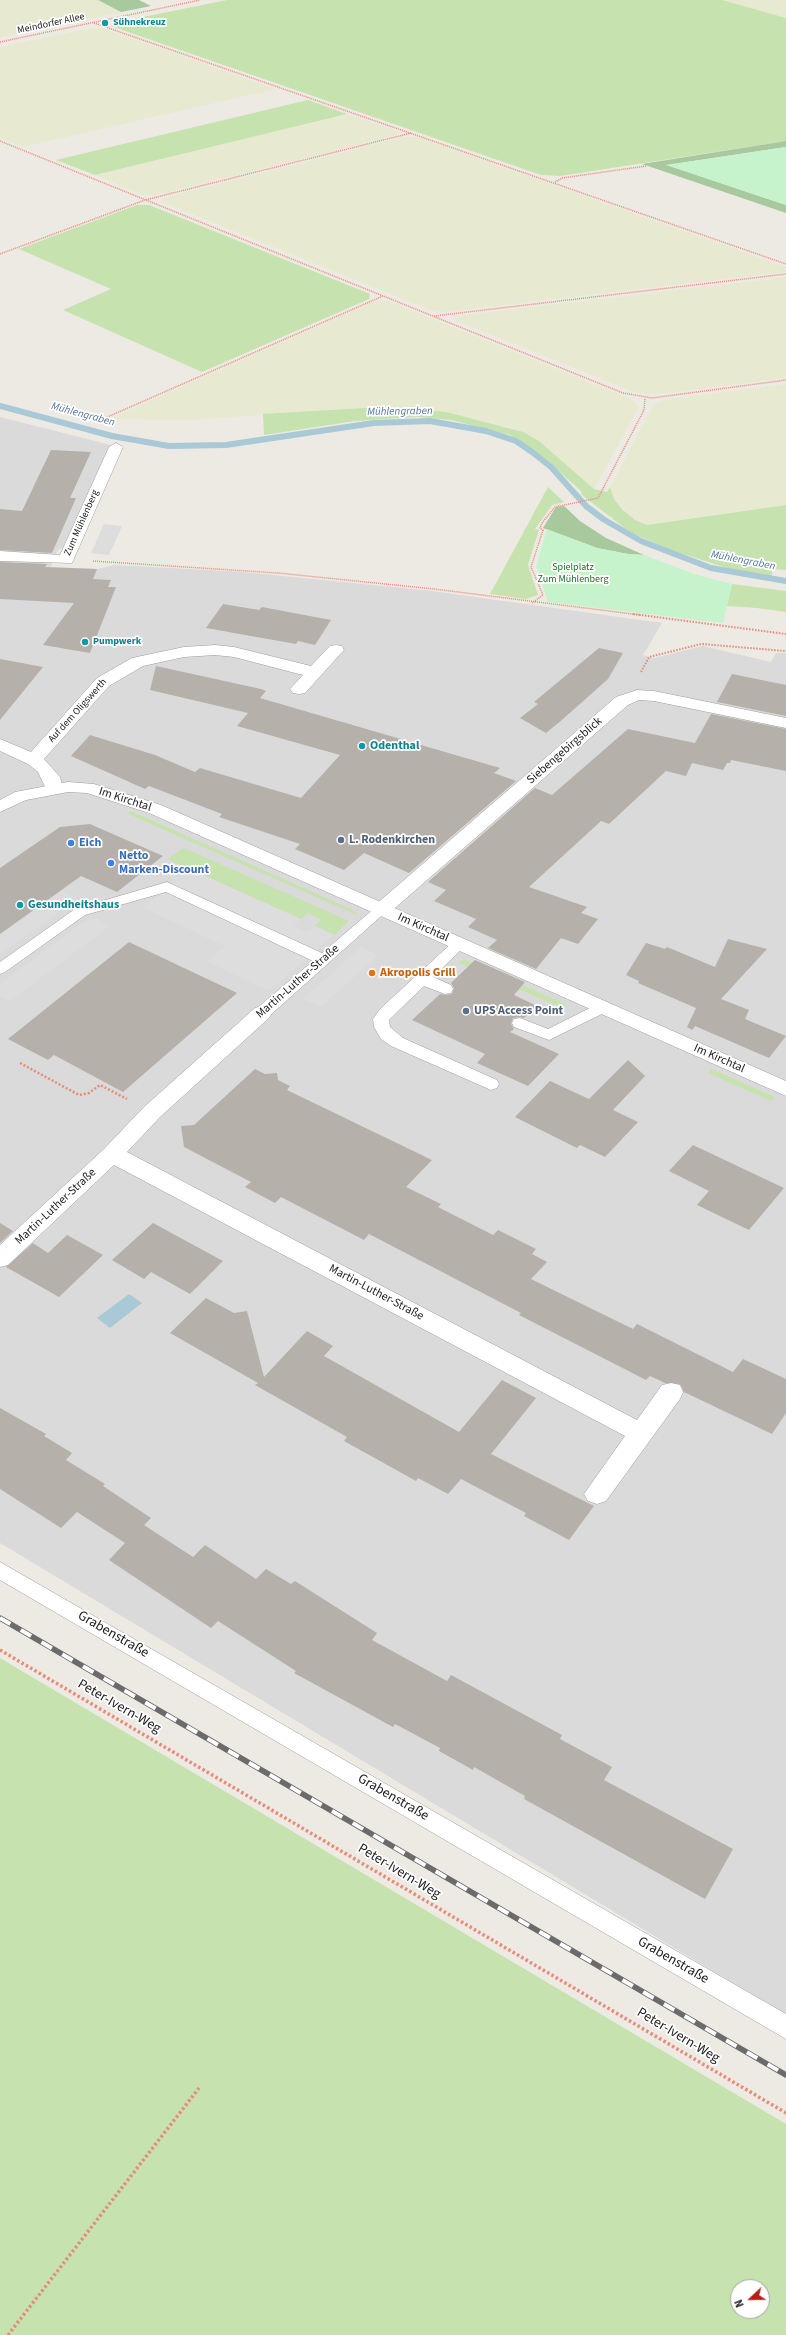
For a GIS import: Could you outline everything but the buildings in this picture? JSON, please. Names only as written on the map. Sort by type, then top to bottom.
[{"type":"street","name":"Zum Mühlenberg","points":[[0,556],[66,560],[116,447]]},
{"type":"street","name":"Auf dem Oligswerth","points":[[34,760],[103,682],[138,662],[184,652],[215,650],[234,652],[314,672]]},
{"type":"street","points":[[299,689],[336,650]]},
{"type":"street","name":"Siebengebirgsblick","points":[[381,910],[622,701],[637,695],[654,696],[786,724]]},
{"type":"street","points":[[0,744],[34,760],[44,768],[51,777],[54,789]]},
{"type":"street","name":"Im Kirchtal","points":[[0,807],[21,796],[54,789],[88,788],[155,810],[786,1089]]},
{"type":"street","name":"Martin-Luther-Straße","points":[[0,1259],[112,1154],[152,1112],[262,1013]]},
{"type":"street","name":"Martin-Luther-Straße","points":[[112,1154],[641,1433]]},
{"type":"street","points":[[597,1494],[671,1392]]},
{"type":"lane","points":[[0,969],[80,912],[167,887],[323,960]]},
{"type":"lane","name":"Martin-Luther-Straße","points":[[262,1013],[381,910]]},
{"type":"lane","points":[[459,944],[381,1019],[382,1027],[387,1035],[491,1084]]},
{"type":"lane","points":[[423,978],[445,989]]},
{"type":"lane","points":[[520,1023],[549,1035],[602,1007]]},
{"type":"lane","name":"Grabenstraße","points":[[0,1570],[786,2027]]},
{"type":"path","name":"Meindorfer Allee","points":[[0,42],[200,0]]},
{"type":"path","points":[[94,23],[786,264]]},
{"type":"path","points":[[0,254],[145,200],[413,133]]},
{"type":"path","points":[[0,141],[623,393],[645,398],[786,380]]},
{"type":"path","points":[[554,183],[562,178],[646,166]]},
{"type":"path","points":[[434,316],[786,274]]},
{"type":"path","points":[[96,422],[383,296]]},
{"type":"path","points":[[532,603],[543,595],[531,566],[543,530],[540,528],[555,507],[598,498],[644,410],[645,398]]},
{"type":"path","points":[[66,560],[278,573],[434,588],[532,603],[786,634]]},
{"type":"path","points":[[640,675],[649,657],[701,644],[786,651]]},
{"type":"path","points":[[20,1063],[79,1095],[89,1094],[100,1085],[152,1112]]},
{"type":"path","name":"Peter-Ivern-Weg","points":[[0,1650],[786,2113]]},
{"type":"path","points":[[8,2335],[199,2088]]},
{"type":"shaded area","points":[[0,417],[111,445],[88,499],[64,547],[57,551],[51,567],[97,569],[115,565],[243,572],[432,591],[662,623],[643,655],[654,658],[703,646],[771,662],[776,653],[786,653],[786,2015],[0,1543]]},
{"type":"shaded area","points":[[104,524],[122,526],[109,555],[91,553]]},
{"type":"shaded area","points":[[178,864],[301,919],[293,926],[307,932],[315,926],[334,935],[269,991],[207,961],[225,946],[143,908],[178,881],[165,875]]},
{"type":"shaded area","points":[[62,891],[78,899],[0,954],[0,935]]},
{"type":"shaded area","points":[[91,919],[97,919],[110,926],[10,1001],[0,996],[0,984],[79,925]]},
{"type":"shaded area","points":[[361,947],[379,955],[321,1007],[303,999]]},
{"type":"green space","points":[[0,0],[98,0],[121,12],[0,38]]},
{"type":"green space","points":[[98,0],[139,0],[151,6],[121,12]]},
{"type":"green space","points":[[227,0],[722,0],[786,18],[786,141],[560,176],[541,175],[111,26],[113,23]]},
{"type":"green space","points":[[722,0],[786,0],[786,18]]},
{"type":"green space","points":[[91,28],[102,28],[276,89],[23,147],[0,138],[0,47]]},
{"type":"green space","points":[[308,100],[347,114],[95,175],[56,160]]},
{"type":"green space","points":[[347,114],[397,131],[397,135],[156,195],[143,195],[95,175]]},
{"type":"green space","points":[[404,137],[417,137],[786,267],[786,272],[445,312],[430,310],[162,202],[163,198]]},
{"type":"green space","points":[[786,141],[786,147],[667,165],[786,205],[786,213],[642,164]]},
{"type":"green space","points":[[786,147],[786,205],[666,165]]},
{"type":"green space","points":[[137,205],[149,205],[370,294],[369,299],[202,372],[63,310],[111,289],[19,249]]},
{"type":"green space","points":[[786,277],[786,378],[654,395],[637,393],[454,320],[457,316]]},
{"type":"green space","points":[[375,301],[389,301],[633,400],[639,407],[594,489],[539,441],[509,427],[364,408],[192,420],[109,419]]},
{"type":"green space","points":[[786,384],[786,505],[647,525],[635,520],[614,499],[610,487],[654,404],[666,399]]},
{"type":"green space","points":[[364,408],[418,409],[446,412],[523,432],[539,441],[594,489],[607,492],[610,487],[614,499],[622,509],[635,520],[647,525],[786,505],[786,570],[772,569],[772,576],[730,569],[668,549],[630,532],[582,495],[581,491],[543,457],[510,435],[451,420],[416,417],[355,421],[264,435],[263,414]]},
{"type":"green space","points":[[548,487],[564,502],[552,505],[535,529],[539,530],[528,565],[538,595],[526,599],[490,594]]},
{"type":"green space","points":[[564,506],[580,521],[606,538],[644,555],[628,554],[597,548],[543,528],[556,507]]},
{"type":"green space","name":"Spielplatz Zum Mühlenberg","points":[[547,529],[597,548],[628,554],[644,555],[694,574],[732,584],[723,623],[548,602],[536,566]]},
{"type":"green space","points":[[732,584],[786,591],[786,612],[727,606]]},
{"type":"green space","points":[[131,811],[355,911],[357,915],[126,813]]},
{"type":"green space","points":[[184,848],[349,921],[334,935],[315,926],[322,920],[308,913],[301,919],[168,859]]},
{"type":"green space","points":[[463,959],[566,1004],[562,1008],[459,963]]},
{"type":"green space","points":[[712,1069],[775,1097],[771,1101],[708,1073]]},
{"type":"green space","points":[[0,1658],[786,2124],[786,2335],[0,2335]]},
{"type":"water","points":[[129,1294],[142,1303],[110,1328],[97,1318]]},
{"type":"waterway","name":"Mühlengraben","points":[[0,406],[112,436],[169,446],[226,445],[374,423],[430,421],[486,431],[516,441],[532,452],[551,467],[586,506],[603,519],[641,541],[711,568],[786,581]]},
{"type":"railway","points":[[0,1618],[786,2075]]},
{"type":"place","name":"Sühnekreuz","points":[[105,23]]},
{"type":"place","name":"Pumpwerk","points":[[85,642]]},
{"type":"place","name":"Odenthal","points":[[362,746]]},
{"type":"place","name":"L. Rodenkirchen","points":[[341,840]]},
{"type":"place","name":"Eich","points":[[71,843]]},
{"type":"place","name":"Netto Marken-Discount","points":[[111,863]]},
{"type":"place","name":"Gesundheitshaus","points":[[20,905]]},
{"type":"place","name":"Akropolis Grill","points":[[372,973]]},
{"type":"place","name":"UPS Access Point","points":[[466,1011]]}]
